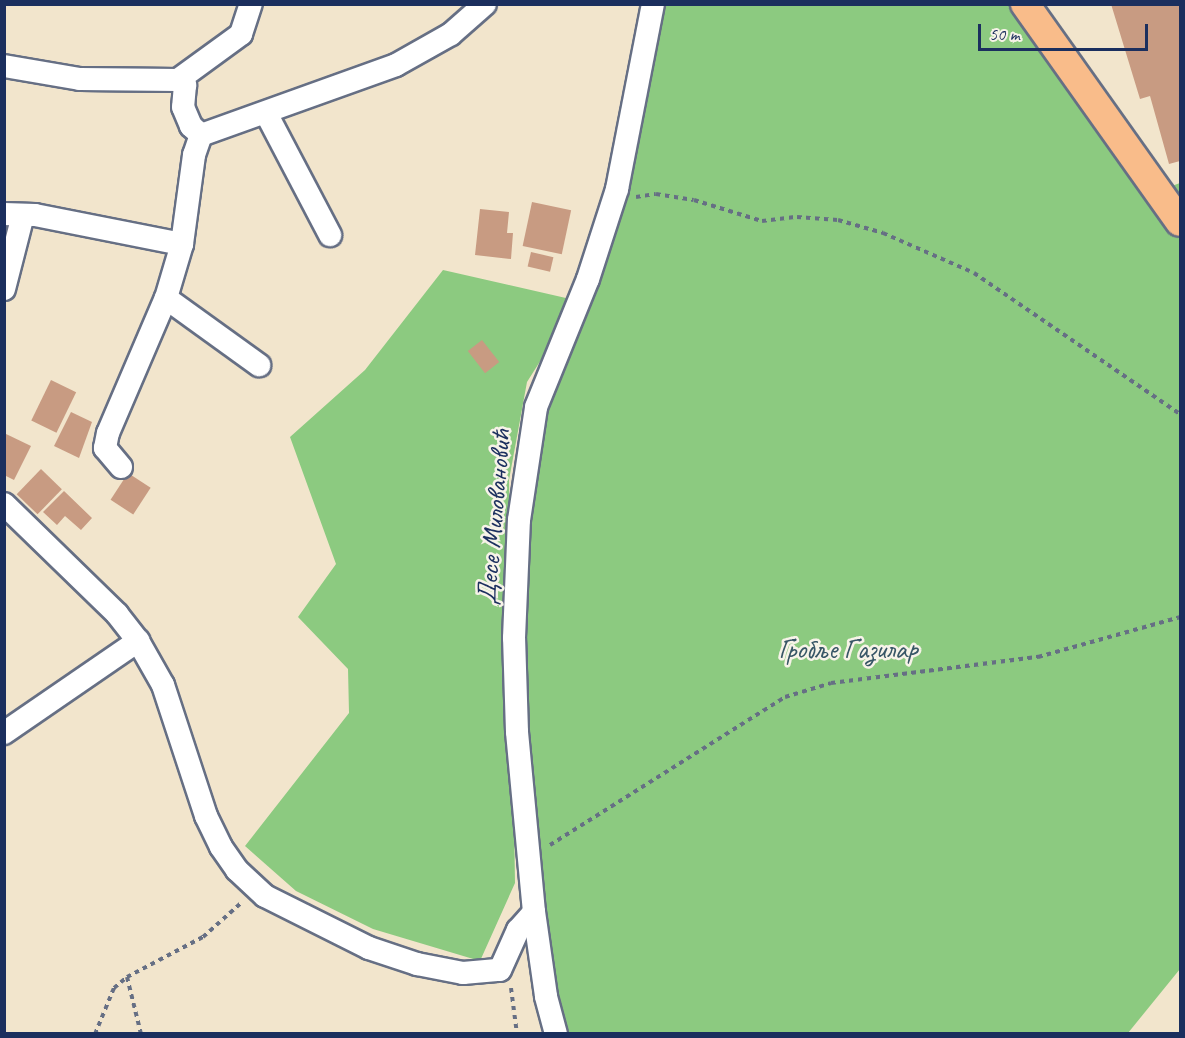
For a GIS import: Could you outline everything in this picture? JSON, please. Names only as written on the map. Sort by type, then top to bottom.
[{"type":"main road","points":[[1025,4],[1180,222]]},
{"type":"street","points":[[178,80],[241,34],[250,4]]},
{"type":"street","points":[[201,135],[358,80],[422,52],[451,34],[486,4]]},
{"type":"street","name":"Десе Миловановић","points":[[554,1027],[534,912],[517,732],[514,638],[525,466],[530,430],[547,373],[588,279],[614,200],[637,101],[653,4]]},
{"type":"street","points":[[4,66],[80,79],[178,80],[185,85],[183,107],[191,126],[201,135]]},
{"type":"street","points":[[266,113],[330,235]]},
{"type":"street","points":[[121,467],[105,448],[108,433],[166,298],[182,244],[194,155],[201,135]]},
{"type":"street","points":[[4,289],[14,214],[182,244]]},
{"type":"street","points":[[166,298],[259,365]]},
{"type":"street","points":[[4,504],[117,614],[138,641],[163,685],[206,816],[221,847],[254,887],[329,930],[417,964],[463,973],[501,970],[518,930],[534,912]]},
{"type":"street","points":[[4,734],[138,641]]},
{"type":"path","points":[[614,200],[656,194],[694,200],[762,221],[797,217],[838,220],[883,233],[974,273],[1180,414]]},
{"type":"path","points":[[527,852],[556,843],[785,698],[831,683],[1038,657],[1180,617]]},
{"type":"path","points":[[95,1034],[114,988],[127,977],[203,937],[254,887]]},
{"type":"path","points":[[501,970],[510,982],[517,1034]]},
{"type":"path","points":[[127,977],[141,1034]]},
{"type":"green space","name":"Гробље Газилар","points":[[653,5],[1025,5],[1158,191],[1180,183],[1180,969],[1128,1033],[556,1033],[525,833],[524,467],[575,306],[527,382],[509,480],[515,883],[480,961],[373,929],[296,891],[245,846],[349,713],[348,669],[298,617],[336,564],[290,437],[365,370],[443,270],[579,301]]},
{"type":"building","points":[[1111,4],[1180,4],[1180,161],[1169,164],[1150,96],[1140,99]]},
{"type":"building","points":[[532,202],[571,210],[562,254],[523,246]]},
{"type":"building","points":[[480,209],[509,212],[507,233],[513,233],[511,259],[475,255]]},
{"type":"building","points":[[531,252],[553,257],[550,272],[528,267]]},
{"type":"building","points":[[482,340],[499,362],[485,373],[468,351]]},
{"type":"building","points":[[51,380],[76,392],[56,433],[31,420]]},
{"type":"building","points":[[71,412],[92,422],[79,458],[54,446]]},
{"type":"building","points":[[4,433],[31,446],[14,480],[4,475]]},
{"type":"building","points":[[41,469],[62,489],[38,514],[17,494]]},
{"type":"building","points":[[128,473],[151,488],[133,515],[111,500]]},
{"type":"building","points":[[64,491],[92,518],[81,530],[65,516],[57,525],[43,512]]}]
